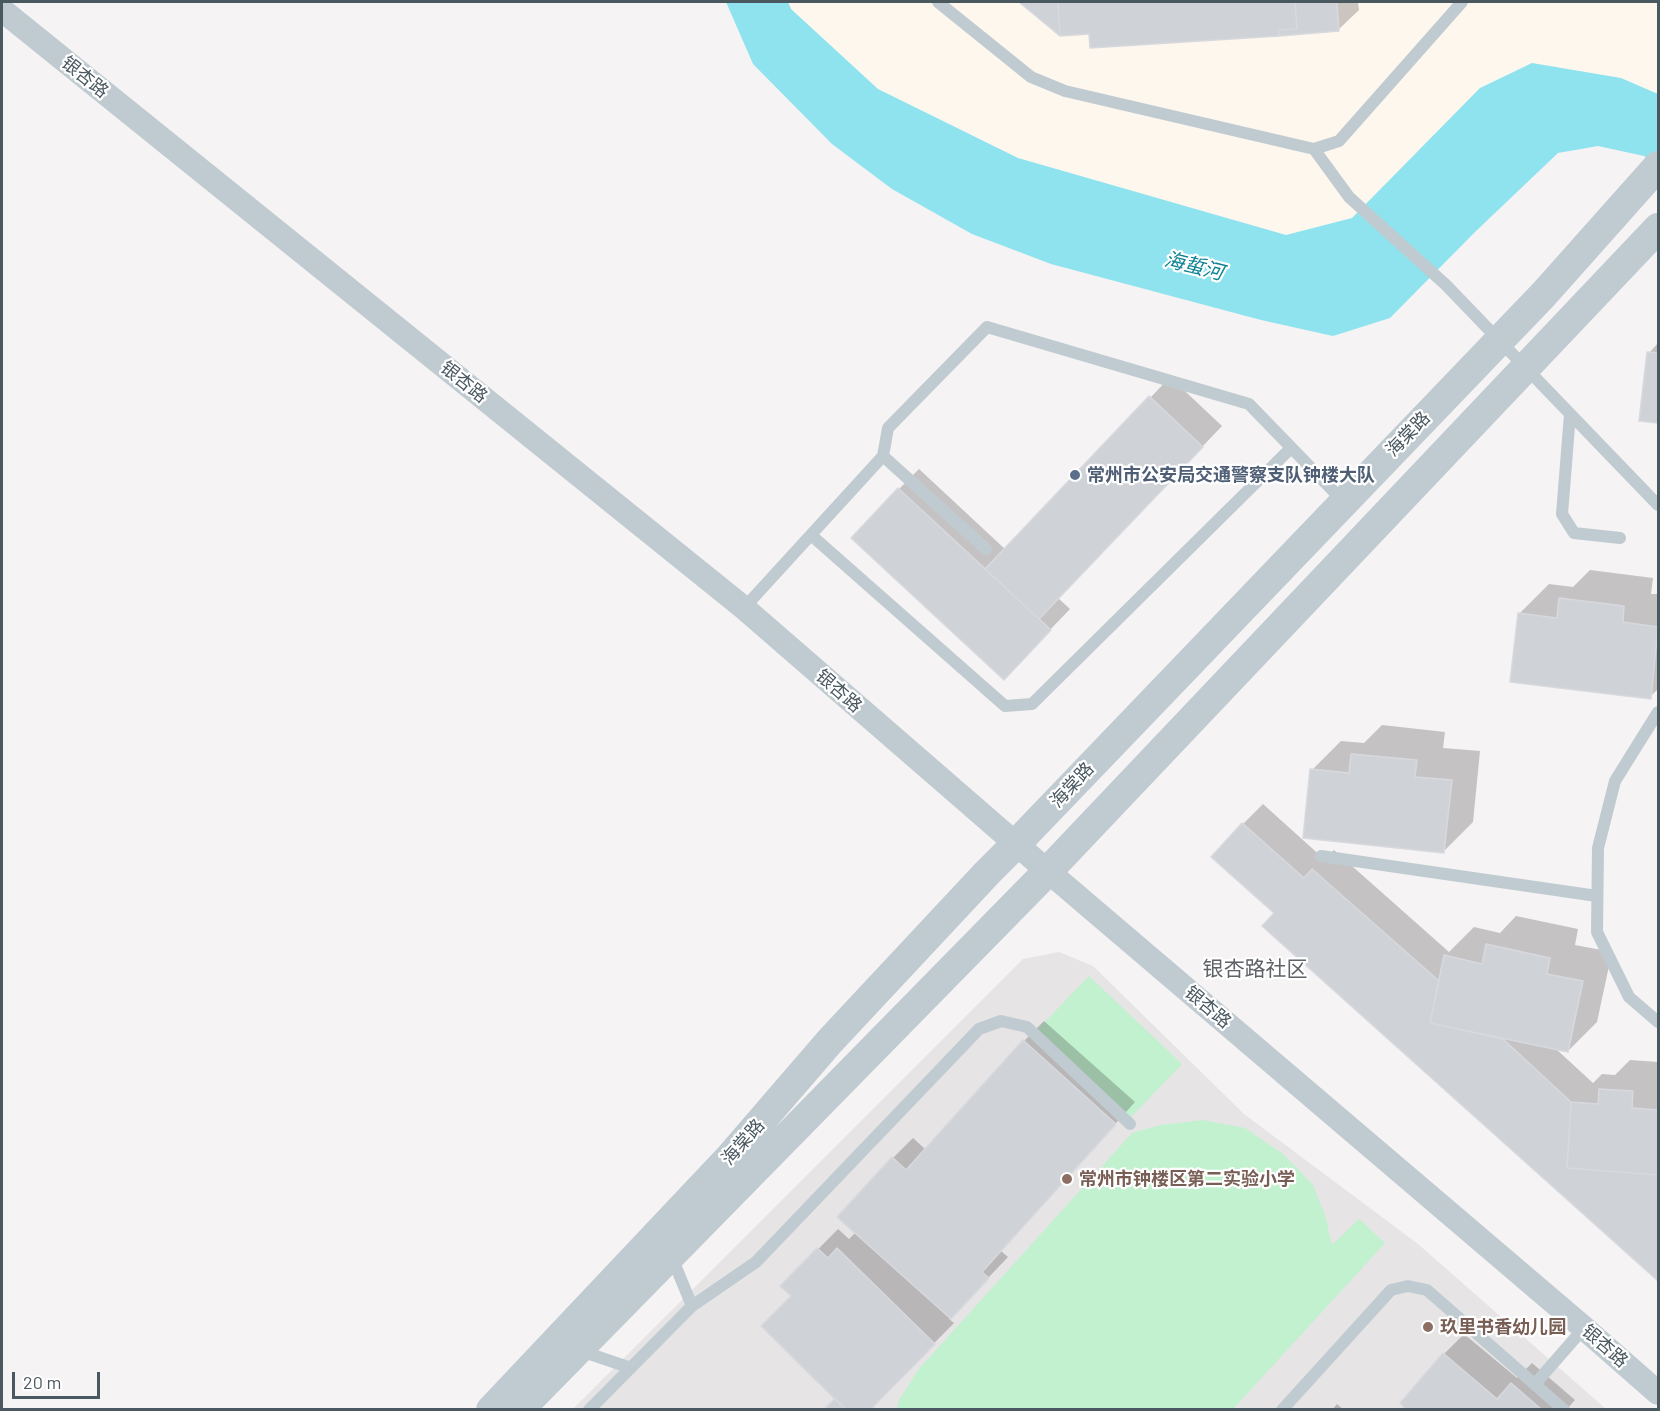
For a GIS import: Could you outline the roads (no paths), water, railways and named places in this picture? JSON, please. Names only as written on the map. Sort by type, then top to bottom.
[{"type":"street","name":"银杏路","points":[[2,10],[744,608],[1659,1394]]},
{"type":"street","name":"海棠路","points":[[491,1410],[730,1157],[830,1041],[987,873],[1544,294],[1655,169]]},
{"type":"street","name":"海棠路","points":[[519,1410],[1048,870],[1659,228]]},
{"type":"lane","points":[[938,2],[1031,77],[1065,91],[1314,149],[1339,141],[1462,2]]},
{"type":"lane","points":[[1314,149],[1349,197],[1446,285],[1659,505]]},
{"type":"lane","points":[[744,608],[883,456],[888,428],[987,327],[1249,404],[1344,502]]},
{"type":"lane","points":[[1570,414],[1562,514],[1574,533],[1620,538]]},
{"type":"lane","points":[[812,535],[1005,706],[1032,704],[1291,447]]},
{"type":"lane","points":[[883,456],[986,549]]},
{"type":"lane","points":[[1659,712],[1614,781],[1598,848],[1597,932],[1629,997],[1659,1022]]},
{"type":"lane","points":[[1322,856],[1598,896]]},
{"type":"lane","points":[[589,1410],[692,1306],[756,1262],[979,1029],[1001,1021],[1027,1027],[1130,1124]]},
{"type":"lane","points":[[671,1254],[692,1306]]},
{"type":"lane","points":[[1282,1410],[1391,1290],[1408,1286],[1427,1290],[1564,1410]]},
{"type":"lane","points":[[1535,1384],[1584,1328]]},
{"type":"lane","points":[[577,1350],[631,1368]]},
{"type":"water","name":"海蜇河","points":[[726,2],[788,2],[791,9],[878,89],[1018,158],[1286,235],[1352,218],[1480,88],[1532,63],[1621,78],[1658,94],[1658,167],[1644,156],[1598,146],[1558,153],[1390,318],[1333,336],[1261,320],[1051,264],[972,234],[892,189],[832,144],[753,64]]},
{"type":"place","name":"常州市公安局交通警察支队钟楼大队","points":[[1075,475]]},
{"type":"place","name":"常州市钟楼区第二实验小学","points":[[1067,1179]]},
{"type":"place","name":"玖里书香幼儿园","points":[[1428,1327]]},
{"type":"district","name":"银杏路社区","points":[[1255,969]]}]
